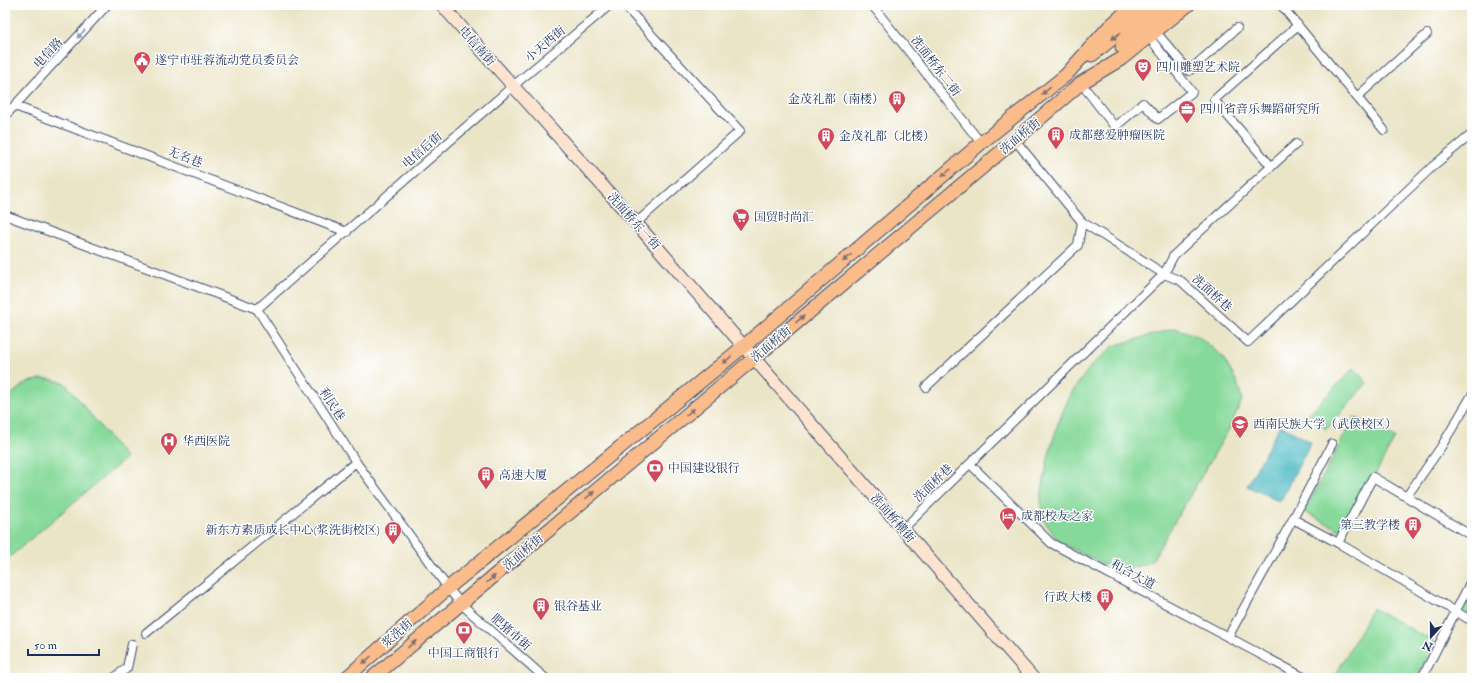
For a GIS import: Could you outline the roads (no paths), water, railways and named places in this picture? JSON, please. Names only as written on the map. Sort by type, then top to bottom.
[{"type":"main road","name":"洗面桥街","points":[[1066,75],[1109,27],[1134,5]]},
{"type":"main road","points":[[1152,21],[1171,5]]},
{"type":"main road","name":"洗面桥街","points":[[448,588],[744,346],[981,143],[1066,75],[1152,21],[1188,5]]},
{"type":"main road","name":"洗面桥街","points":[[461,604],[1015,140],[1152,21]]},
{"type":"main road","name":"洗面桥街","points":[[1081,83],[1120,59],[1152,21]]},
{"type":"main road","name":"浆洗街","points":[[346,678],[448,588]]},
{"type":"main road","name":"浆洗街","points":[[372,678],[461,604]]},
{"type":"street","name":"电信路","points":[[5,116],[108,5]]},
{"type":"street","name":"电信南街","points":[[442,5],[513,86]]},
{"type":"street","name":"小天西街","points":[[513,86],[610,5]]},
{"type":"street","points":[[624,5],[740,131],[636,223]]},
{"type":"street","name":"洗面桥东二街","points":[[872,5],[981,143]]},
{"type":"street","points":[[1281,5],[1384,130]]},
{"type":"street","points":[[1152,21],[1189,71],[1237,28]]},
{"type":"street","points":[[1081,83],[1115,127],[1143,103],[1158,119],[1192,92],[1152,21]]},
{"type":"street","points":[[1271,166],[1214,100],[1298,25]]},
{"type":"street","points":[[1357,97],[1427,34]]},
{"type":"street","name":"洗面桥东一街","points":[[513,86],[636,223],[744,346],[753,359]]},
{"type":"street","name":"电信后街","points":[[347,232],[513,86]]},
{"type":"street","name":"无名巷","points":[[15,106],[347,232]]},
{"type":"street","name":"洗面桥巷","points":[[903,529],[1164,274],[1181,281],[1248,342],[1433,166],[1472,134]]},
{"type":"street","points":[[1015,140],[1082,222],[1164,274],[1174,255],[1296,144]]},
{"type":"street","points":[[5,216],[257,310],[347,232]]},
{"type":"street","points":[[926,387],[1078,245],[1082,222]]},
{"type":"street","name":"利民巷","points":[[257,310],[356,462],[461,604]]},
{"type":"street","name":"洗面桥横街","points":[[753,359],[1033,678]]},
{"type":"street","points":[[1407,496],[1441,447],[1472,395]]},
{"type":"street","points":[[1228,637],[1293,519],[1332,444]]},
{"type":"street","points":[[146,633],[356,462]]},
{"type":"street","name":"和合大道","points":[[970,464],[1051,543],[1305,678]]},
{"type":"street","points":[[1338,543],[1373,477],[1472,536]]},
{"type":"street","points":[[1293,519],[1338,543],[1472,621]]},
{"type":"street","points":[[1422,678],[1472,579]]},
{"type":"street","name":"肥猪市街","points":[[461,604],[545,678]]},
{"type":"street","points":[[114,678],[127,668],[132,644]]},
{"type":"water","points":[[1280,425],[1311,442],[1280,502],[1247,486]]},
{"type":"place","name":"遂宁市驻蓉流动党员委员会","points":[[142,75]]},
{"type":"place","name":"四川雕塑艺术院","points":[[1143,82]]},
{"type":"place","name":"金茂礼都（南楼）","points":[[897,114]]},
{"type":"place","name":"四川省音乐舞蹈研究所","points":[[1187,124]]},
{"type":"place","name":"成都慈爱肿瘤医院","points":[[1056,150]]},
{"type":"place","name":"金茂礼都（北楼）","points":[[826,151]]},
{"type":"place","name":"国贸时尚汇","points":[[741,232]]},
{"type":"place","name":"西南民族大学（武侯校区）","points":[[1240,439]]},
{"type":"place","name":"华西医院","points":[[169,456]]},
{"type":"place","name":"中国建设银行","points":[[655,483]]},
{"type":"place","name":"高速大厦","points":[[486,490]]},
{"type":"place","name":"成都校友之家","points":[[1008,531]]},
{"type":"place","name":"第三教学楼","points":[[1413,540]]},
{"type":"place","name":"新东方素质成长中心(浆洗街校区)","points":[[393,545]]},
{"type":"place","name":"行政大楼","points":[[1105,612]]},
{"type":"place","name":"银谷基业","points":[[541,621]]},
{"type":"place","name":"中国工商银行","points":[[464,645]]}]
